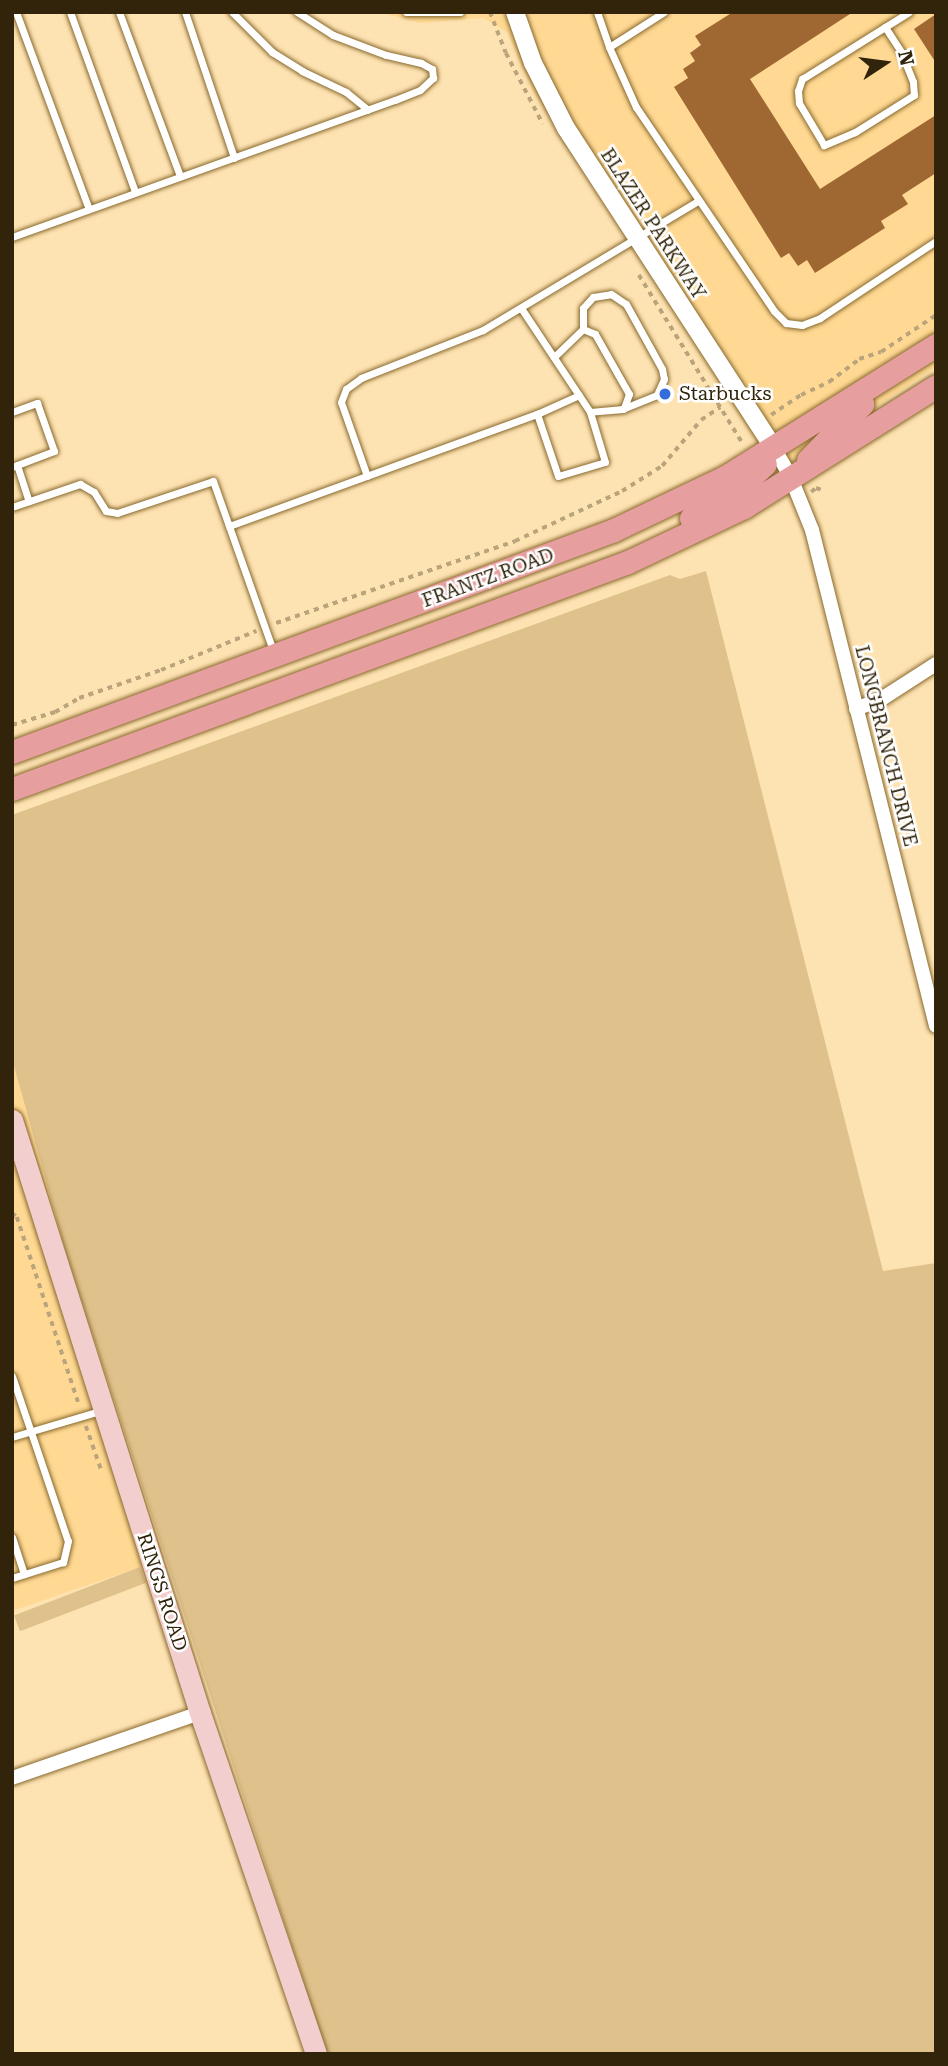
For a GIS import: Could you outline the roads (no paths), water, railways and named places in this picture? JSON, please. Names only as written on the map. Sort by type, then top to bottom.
[{"type":"main road","name":"FRANTZ ROAD","points":[[12,752],[614,530],[727,476],[936,345]]},
{"type":"main road","points":[[791,478],[897,370]]},
{"type":"main road","name":"FRANTZ ROAD","points":[[12,789],[537,598],[641,556],[744,507],[936,386]]},
{"type":"main road","points":[[641,556],[677,527],[737,490],[761,470],[774,448]]},
{"type":"main road","name":"RINGS ROAD","points":[[13,1120],[200,1713],[316,2054]]},
{"type":"street","name":"BLAZER PARKWAY","points":[[515,12],[547,93],[637,239],[774,448]]},
{"type":"street","name":"LONGBRANCH DRIVE","points":[[774,448],[791,478],[812,530],[936,1026]]},
{"type":"street","points":[[856,709],[883,698],[936,664]]},
{"type":"street","points":[[12,1778],[200,1713]]},
{"type":"lane","points":[[16,12],[89,209]]},
{"type":"lane","points":[[70,12],[135,192]]},
{"type":"lane","points":[[119,12],[180,176]]},
{"type":"lane","points":[[185,12],[234,158]]},
{"type":"lane","points":[[232,12],[272,52],[302,71],[346,92],[368,110]]},
{"type":"lane","points":[[12,237],[368,110],[419,90],[433,78],[432,69],[333,34],[297,12]]},
{"type":"lane","points":[[406,12],[460,12]]},
{"type":"lane","points":[[597,12],[609,47],[636,107],[774,311],[786,323],[802,324],[820,318],[936,241]]},
{"type":"lane","points":[[609,47],[664,12]]},
{"type":"lane","points":[[885,27],[901,52],[913,82],[914,95],[855,132],[824,145],[799,103],[798,91],[802,79],[885,27],[909,12]]},
{"type":"lane","points":[[367,476],[341,402],[346,389],[361,378],[483,330],[698,201]]},
{"type":"lane","points":[[554,357],[583,330],[583,308],[593,297],[611,294],[626,304],[662,369],[664,379],[657,395],[623,409],[590,412]]},
{"type":"lane","points":[[521,308],[590,412],[605,462],[558,476],[537,414]]},
{"type":"lane","points":[[583,330],[595,334],[629,394],[623,409]]},
{"type":"lane","points":[[229,526],[537,414],[579,395]]},
{"type":"lane","points":[[12,412],[37,403],[54,452],[14,466],[29,501]]},
{"type":"lane","points":[[12,507],[79,484],[94,492],[106,511],[117,513],[213,481],[276,656]]},
{"type":"lane","points":[[12,1376],[68,1542],[63,1562],[12,1578]]},
{"type":"lane","points":[[12,1437],[104,1410]]},
{"type":"lane","points":[[12,1537],[24,1574]]},
{"type":"place","name":"Starbucks","points":[[665,394]]}]
